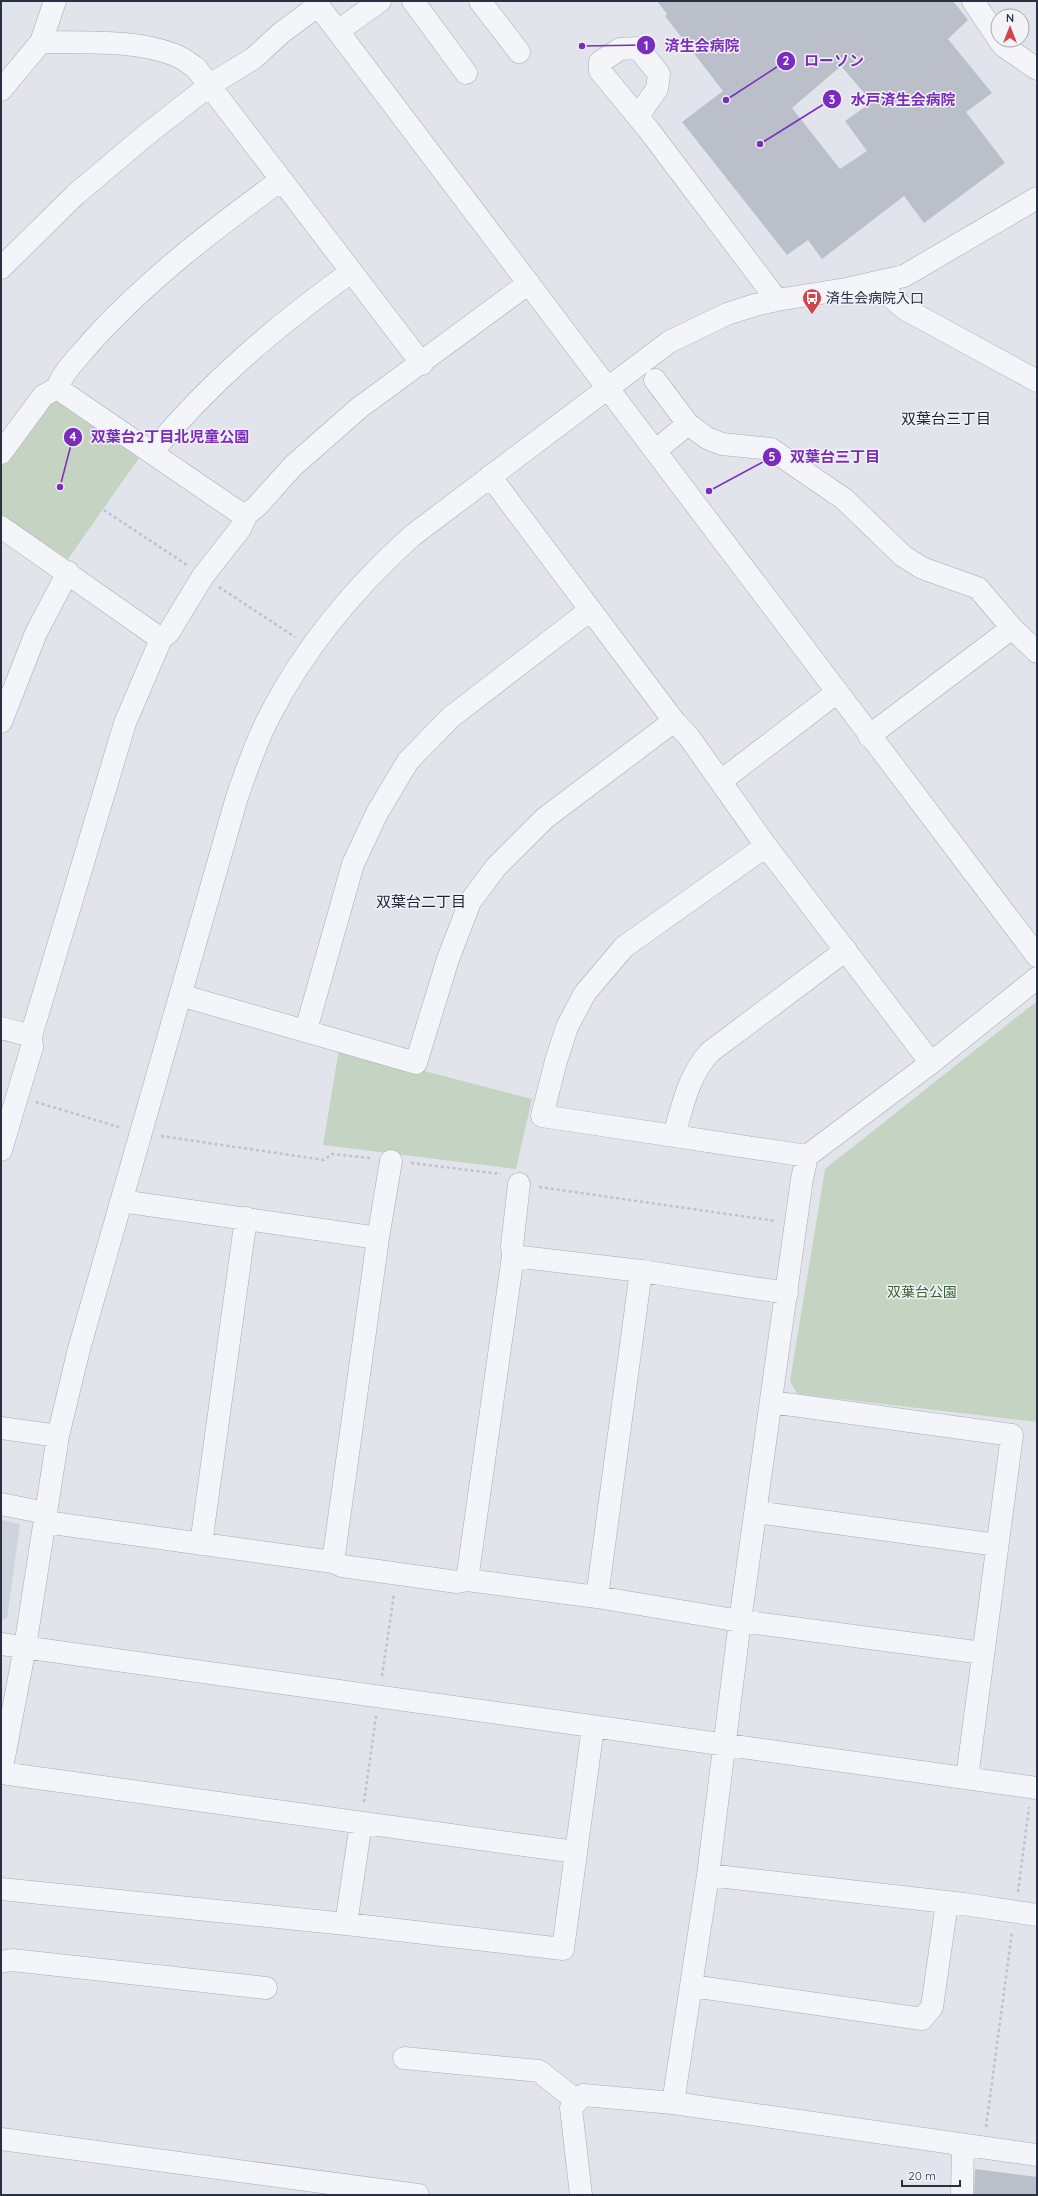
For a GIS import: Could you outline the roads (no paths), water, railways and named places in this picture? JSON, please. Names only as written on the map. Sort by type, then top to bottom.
[{"type":"street","points":[[1,90],[41,42],[55,1]]},
{"type":"street","points":[[338,31],[380,1]]},
{"type":"street","points":[[413,1],[466,73]]},
{"type":"street","points":[[480,1],[519,52]]},
{"type":"street","points":[[973,1],[990,26]]},
{"type":"street","points":[[1,268],[75,195],[210,85],[254,58],[281,32],[317,3],[836,693],[1037,956]]},
{"type":"street","points":[[41,42],[120,43],[153,48],[177,55],[196,68],[422,364]]},
{"type":"street","points":[[1007,48],[1037,68]]},
{"type":"street","points":[[638,116],[777,300]]},
{"type":"street","points":[[1,453],[43,396],[57,388],[61,376],[103,329],[153,280],[230,217],[281,180]]},
{"type":"street","points":[[575,1852],[362,1814],[1,1773],[25,1647],[58,1436],[79,1349],[237,797],[269,716],[291,677],[342,606],[382,563],[413,535],[607,387],[669,342],[697,327],[727,314],[777,300],[881,282],[904,276],[1037,198]]},
{"type":"street","points":[[152,452],[183,415],[221,376],[263,338],[351,272]]},
{"type":"street","points":[[881,282],[892,298],[905,309],[1037,381]]},
{"type":"street","points":[[1,1150],[32,1047],[31,1036],[125,723],[161,639],[169,632],[204,576],[240,529],[247,514],[257,506],[292,466],[359,408],[422,364],[529,283]]},
{"type":"street","points":[[655,380],[688,424],[706,438],[722,444],[771,449],[844,499],[903,556],[922,568],[978,588],[1012,628],[1037,652]]},
{"type":"street","points":[[57,388],[237,511],[247,514]]},
{"type":"street","points":[[655,451],[688,424]]},
{"type":"street","points":[[490,476],[589,611],[688,737],[721,781],[766,846],[931,1063]]},
{"type":"street","points":[[1,527],[68,572],[161,639]]},
{"type":"street","points":[[1,722],[36,633],[68,572]]},
{"type":"street","points":[[306,1030],[335,922],[353,864],[377,813],[408,761],[451,717],[589,611]]},
{"type":"street","points":[[870,736],[1012,628]]},
{"type":"street","points":[[721,781],[836,693]]},
{"type":"street","points":[[180,995],[306,1030],[416,1063],[448,959],[470,902],[496,867],[545,818],[674,721]]},
{"type":"street","points":[[766,846],[624,947],[585,993],[567,1027],[556,1061],[542,1116],[807,1156]]},
{"type":"street","points":[[674,1135],[689,1083],[698,1065],[710,1052],[846,950]]},
{"type":"street","points":[[673,2103],[708,1875],[740,1621],[802,1179],[807,1156],[931,1063],[1037,978]]},
{"type":"street","points":[[1,1028],[31,1036]]},
{"type":"street","points":[[333,1562],[378,1238],[391,1161]]},
{"type":"street","points":[[467,1580],[512,1256],[519,1184]]},
{"type":"street","points":[[121,1201],[378,1238]]},
{"type":"street","points":[[201,1544],[246,1218]]},
{"type":"street","points":[[512,1256],[641,1271],[787,1293]]},
{"type":"street","points":[[597,1597],[641,1271]]},
{"type":"street","points":[[771,1402],[1012,1435],[967,1778]]},
{"type":"street","points":[[1,1428],[58,1436]]},
{"type":"street","points":[[1,1504],[46,1517],[201,1544],[333,1562],[342,1566],[457,1582],[467,1580],[597,1597],[740,1621],[983,1653]]},
{"type":"street","points":[[756,1512],[997,1545]]},
{"type":"street","points":[[1,1644],[1037,1788]]},
{"type":"street","points":[[1,1889],[346,1924],[562,1949],[593,1727]]},
{"type":"street","points":[[346,1924],[362,1814]]},
{"type":"street","points":[[708,1875],[947,1903],[1037,1916]]},
{"type":"street","points":[[692,1986],[922,2018],[932,2007],[947,1903]]},
{"type":"street","points":[[1,1962],[12,1960],[266,1988]]},
{"type":"street","points":[[404,2058],[539,2071],[577,2101]]},
{"type":"street","points":[[582,2195],[571,2108],[583,2094],[673,2103],[1037,2155]]},
{"type":"street","points":[[1,2139],[418,2195]]},
{"type":"street","points":[[962,2195],[964,2145]]},
{"type":"place","name":"済生会病院","points":[[582,46]]},
{"type":"place","name":"ローソン","points":[[726,100]]},
{"type":"place","name":"水戸済生会病院","points":[[760,144]]},
{"type":"place","name":"済生会病院入口","points":[[812,315]]},
{"type":"place","name":"双葉台2丁目北児童公園","points":[[60,487]]},
{"type":"place","name":"双葉台三丁目","points":[[709,491]]},
{"type":"district","name":"双葉台三丁目","points":[[946,419]]},
{"type":"district","name":"双葉台二丁目","points":[[421,902]]},
{"type":"park label","name":"双葉台公園","points":[[922,1292]]}]
